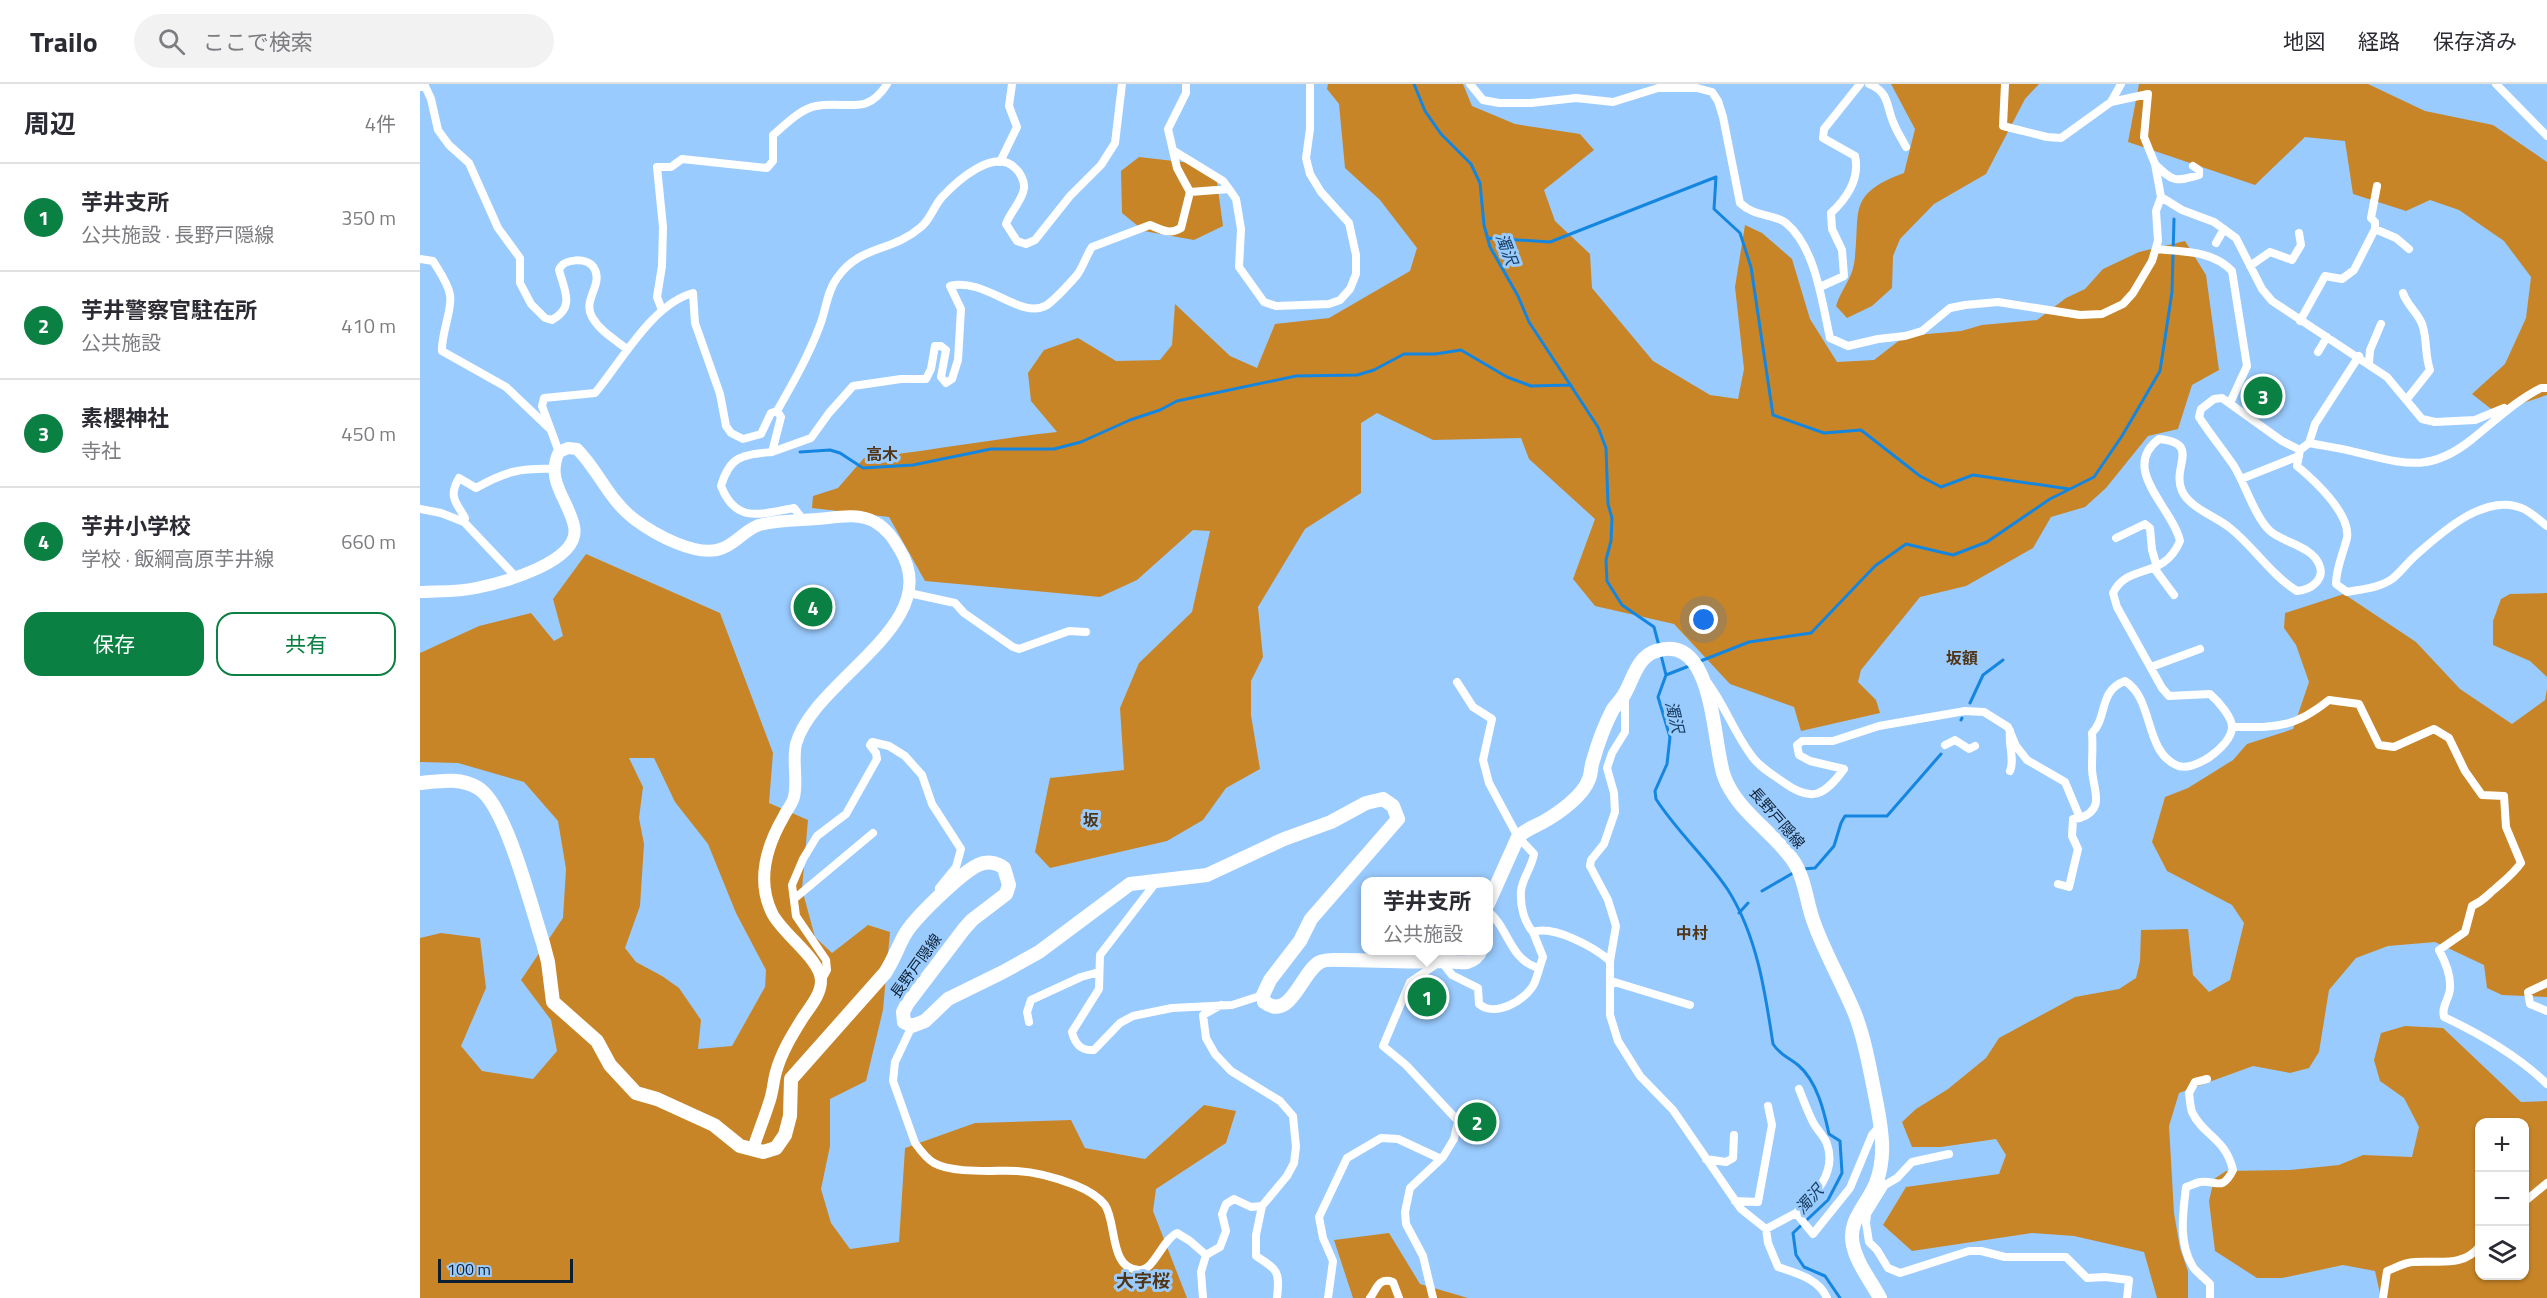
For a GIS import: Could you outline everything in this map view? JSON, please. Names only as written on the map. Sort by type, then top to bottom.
[{"type":"main road","points":[[420,592],[475,589],[516,577],[548,564],[569,546],[574,537],[574,526],[556,485],[554,462],[560,452],[568,448],[578,448],[614,501],[634,519],[654,532],[691,549],[722,549],[756,526],[780,520],[804,521],[848,516],[872,520],[888,531],[902,554],[909,569],[909,593],[894,625],[880,643],[827,693],[805,724],[796,744],[795,795],[767,852],[764,878],[772,913],[781,928],[812,960],[821,981],[816,997],[790,1038],[776,1070],[770,1102],[753,1149],[740,1146],[707,1122],[657,1099],[636,1093],[621,1078],[610,1065],[597,1041],[553,1002],[543,943],[503,821],[492,802],[480,788],[462,781],[420,783]]},
{"type":"main road","name":"長野戸隠線","points":[[1518,837],[1564,808],[1580,793],[1589,780],[1599,744],[1614,708],[1645,657],[1654,651],[1673,648],[1682,650],[1692,657],[1712,708],[1724,777],[1740,804],[1770,833],[1793,861],[1802,879],[1813,919],[1856,1016],[1880,1125],[1883,1160],[1881,1182],[1861,1207],[1852,1233],[1856,1253],[1880,1298]]},
{"type":"main road","points":[[912,1026],[925,1021],[948,999],[1039,952],[1130,884],[1207,875],[1284,839],[1331,822],[1366,803],[1383,799],[1393,806],[1398,819],[1311,919],[1300,941],[1270,980],[1263,995],[1264,1002],[1271,1008],[1280,1008],[1289,1000],[1314,967],[1322,961],[1369,959],[1425,963],[1465,962],[1478,955]]},
{"type":"main road","points":[[1493,893],[1518,837]]},
{"type":"main road","name":"長野戸隠線","points":[[753,1149],[763,1152],[776,1148],[785,1135],[790,1116],[791,1079],[885,973],[896,957],[904,936],[922,914],[978,865],[989,862],[1000,865],[1007,873],[1009,885],[1006,894],[972,920],[907,1004],[903,1012],[904,1022],[912,1026]]},
{"type":"street","points":[[662,310],[657,297],[662,266],[663,226],[657,167],[671,167],[682,159],[767,168],[773,161],[773,135],[793,118],[814,106],[861,105],[874,101],[887,84]]},
{"type":"street","points":[[1000,162],[1017,127],[1009,106],[1012,84]]},
{"type":"street","points":[[560,452],[542,406],[544,398],[595,393],[627,349],[662,310],[678,297],[693,294],[695,323],[720,394],[726,426],[731,433],[742,439],[761,434],[771,413],[777,411],[804,362],[820,325],[832,286],[849,262],[862,254],[904,240],[923,226],[941,198],[961,180],[989,162],[1006,162],[1015,168],[1024,182],[1024,190],[1010,213],[1006,225],[1017,241],[1026,244],[1035,240],[1070,196],[1101,165],[1115,143],[1122,84]]},
{"type":"street","points":[[804,521],[794,508],[752,514],[737,511],[721,486],[726,470],[734,460],[746,455],[772,452],[811,438],[853,386],[901,379],[926,379],[931,369],[936,346],[941,346],[946,350],[941,377],[946,383],[952,379],[958,360],[961,309],[950,286],[963,283],[1026,308],[1035,309],[1047,304],[1080,270],[1083,260],[1092,247],[1150,225],[1166,232],[1173,232],[1180,228],[1190,192],[1177,168],[1168,129],[1186,93],[1186,84]]},
{"type":"street","points":[[1174,151],[1224,181],[1236,199],[1241,229],[1239,267],[1264,302],[1276,306],[1329,304],[1340,300],[1350,289],[1356,274],[1356,255],[1349,223],[1321,192],[1310,174],[1306,158],[1310,129],[1310,84]]},
{"type":"street","points":[[1470,84],[1483,100],[1499,103],[1532,103],[1576,98],[1613,102],[1658,88],[1697,88],[1712,92],[1718,101],[1723,117],[1740,203],[1754,213],[1784,222],[1793,231],[1802,244],[1820,287],[1830,338],[1848,346],[1922,331],[1950,308],[1965,305],[1998,302],[2069,315],[2102,314],[2123,304],[2133,293],[2152,261],[2158,241],[2156,211],[2161,197],[2155,164],[2144,137],[2148,94],[2111,102],[2061,138],[2047,137],[2003,126],[2005,84]]},
{"type":"street","points":[[1820,287],[1844,276],[1842,250],[1830,221],[1831,213],[1847,196],[1858,168],[1855,156],[1823,138],[1824,129],[1860,84]]},
{"type":"street","points":[[1869,84],[1879,88],[1886,97],[1893,123],[1906,147]]},
{"type":"street","points":[[2111,102],[2121,84]]},
{"type":"street","points":[[2496,84],[2547,136]]},
{"type":"street","points":[[420,87],[425,87],[431,99],[438,130],[449,145],[469,163],[498,228],[520,258],[520,283],[531,304],[545,318],[552,320],[559,316],[567,305],[561,266],[565,262],[589,262],[594,266],[597,279],[589,304],[592,317],[599,328],[627,349]]},
{"type":"street","points":[[2155,164],[2169,178],[2179,181],[2199,175],[2199,170],[2193,166]]},
{"type":"street","points":[[2300,321],[2325,276],[2342,279],[2354,270],[2375,229],[2371,218],[2377,186]]},
{"type":"street","points":[[1190,192],[1228,189]]},
{"type":"street","points":[[2161,197],[2182,210],[2214,222],[2236,238],[2262,289],[2272,301],[2300,321],[2359,356],[2387,377],[2422,419],[2435,422],[2475,420],[2510,406],[2541,388],[2547,388]]},
{"type":"street","points":[[2216,243],[2224,229]]},
{"type":"street","points":[[2375,229],[2396,238],[2409,249]]},
{"type":"street","points":[[2250,266],[2270,252],[2292,260],[2301,245],[2299,233]]},
{"type":"street","points":[[2156,249],[2205,254],[2225,264],[2232,271],[2247,366],[2230,402]]},
{"type":"street","points":[[420,259],[433,261],[443,276],[451,297],[441,338],[442,351],[506,387],[554,433]]},
{"type":"street","points":[[2403,294],[2407,304],[2424,327],[2423,336],[2427,342],[2424,356],[2430,369],[2407,399]]},
{"type":"street","points":[[2369,363],[2370,350],[2381,324]]},
{"type":"street","points":[[2318,352],[2326,337]]},
{"type":"street","points":[[2241,479],[2300,453],[2309,443],[2315,424],[2359,356]]},
{"type":"street","points":[[2058,884],[2069,887],[2078,849],[2072,836],[2073,819],[2087,816],[2094,809],[2097,794],[2092,771],[2092,734],[2098,728],[2104,704],[2112,687],[2125,681],[2138,692],[2159,747],[2164,756],[2176,766],[2186,768],[2215,753],[2230,735],[2233,727],[2230,719],[2210,694],[2169,696],[2162,688],[2117,608],[2112,593],[2117,583],[2135,573],[2156,567],[2169,560],[2180,541],[2177,528],[2157,498],[2144,468],[2149,446],[2159,439],[2173,440],[2181,447],[2183,453],[2179,481],[2186,496],[2231,528],[2283,582],[2297,591],[2307,590],[2314,586],[2320,576],[2319,564],[2309,552],[2269,530],[2241,479],[2199,417],[2201,409],[2214,399],[2222,398],[2300,453]]},
{"type":"street","points":[[2309,443],[2396,463],[2430,462],[2442,459],[2470,440],[2510,406]]},
{"type":"street","points":[[772,452],[781,417],[777,411]]},
{"type":"street","points":[[2300,453],[2297,466],[2314,480],[2340,512],[2345,523],[2348,535],[2336,576],[2336,584],[2347,592],[2377,586],[2392,579],[2413,557],[2460,518],[2487,508],[2506,505],[2524,509],[2547,526]]},
{"type":"street","points":[[464,522],[465,518],[454,504],[454,486],[459,478],[476,488],[502,474],[524,468],[555,469]]},
{"type":"street","points":[[420,509],[441,513],[464,522],[516,577]]},
{"type":"street","points":[[2116,538],[2145,524],[2150,528],[2156,567],[2174,595]]},
{"type":"street","points":[[909,593],[955,603],[964,612],[1019,649],[1069,631],[1086,632]]},
{"type":"street","points":[[2151,667],[2200,649]]},
{"type":"street","points":[[1698,671],[1726,710],[1734,730],[1752,757],[1765,770],[1799,793],[1822,792],[1833,784],[1844,770],[1810,761],[1800,755],[1797,745],[1802,741],[1833,741],[1879,726],[1965,711],[1984,712],[2008,727],[2016,746],[2027,760],[2064,782],[2080,818]]},
{"type":"street","points":[[1433,1298],[1423,1256],[1406,1224],[1405,1212],[1410,1188],[1441,1159],[1454,1138],[1458,1121],[1406,1065],[1383,1046],[1410,982],[1440,961],[1452,975],[1478,988],[1479,1004],[1484,1009],[1496,1009],[1523,998],[1534,984],[1543,957],[1533,932],[1524,920],[1521,890],[1533,864],[1534,854],[1518,837],[1489,783],[1483,760],[1492,719],[1473,707],[1457,682]]},
{"type":"street","points":[[1624,694],[1625,732],[1607,768],[1614,793],[1615,812],[1604,844],[1591,860],[1590,866],[1608,900],[1616,926],[1610,961],[1610,1015],[1618,1041],[1640,1076],[1673,1110],[1741,1209],[1766,1229],[1768,1243],[1778,1267],[1805,1276],[1820,1287],[1827,1298]]},
{"type":"street","points":[[2233,727],[2283,726],[2316,711],[2330,700],[2359,704],[2379,745],[2394,747],[2434,729],[2449,738],[2465,771],[2482,795],[2504,796],[2506,827],[2521,863],[2511,877],[2494,889],[2488,898],[2472,906],[2465,932],[2439,950],[2447,965],[2451,989],[2442,1011],[2444,1017],[2465,1027],[2516,1059],[2547,1084]]},
{"type":"street","points":[[2010,731],[2008,742],[2013,764],[2010,771]]},
{"type":"street","points":[[1945,746],[1955,740],[1969,749],[1975,746]]},
{"type":"street","points":[[821,981],[827,970],[826,960],[796,916],[792,885],[803,859],[817,836],[846,814],[877,759],[870,745],[872,742],[889,746],[905,756],[922,775],[932,804],[961,849],[956,867],[944,883],[920,906],[922,914]]},
{"type":"street","points":[[794,899],[873,833]]},
{"type":"street","points":[[1157,881],[1100,955],[1099,990],[1072,1032],[1078,1045],[1086,1050],[1094,1050],[1120,1023],[1133,1016],[1172,1008],[1232,1005],[1263,995]]},
{"type":"street","points":[[1493,914],[1505,937],[1519,956],[1528,965],[1538,968]]},
{"type":"street","points":[[1533,932],[1550,930],[1583,945],[1610,961]]},
{"type":"street","points":[[1029,1023],[1027,1012],[1031,1000],[1081,977],[1100,972]]},
{"type":"street","points":[[1611,981],[1690,1005]]},
{"type":"street","points":[[2547,983],[2528,992],[2530,1004],[2547,1011]]},
{"type":"street","points":[[1222,1005],[1203,1016],[1206,1038],[1215,1054],[1231,1071],[1280,1101],[1293,1116],[1296,1148],[1294,1163],[1287,1176],[1262,1206],[1256,1235],[1256,1256],[1275,1268],[1279,1278],[1277,1298]]},
{"type":"street","points":[[912,1026],[895,1062],[893,1081],[915,1143],[933,1162],[946,1167],[1019,1171],[1053,1177],[1078,1186],[1104,1204],[1109,1213],[1120,1259],[1130,1268],[1140,1270],[1148,1268],[1170,1236],[1177,1233],[1206,1255]]},
{"type":"street","points":[[2207,1079],[2195,1082],[2189,1093],[2193,1112],[2204,1128],[2223,1145],[2233,1170],[2228,1180],[2219,1185],[2201,1182],[2186,1187],[2183,1233],[2193,1267],[2210,1284],[2210,1298]]},
{"type":"street","points":[[1766,1229],[1798,1216],[1828,1174],[1827,1143],[1815,1125],[1799,1089]]},
{"type":"street","points":[[1735,1200],[1758,1202],[1772,1125],[1768,1106]]},
{"type":"street","points":[[1798,1216],[1813,1234],[1850,1188],[1872,1135],[1880,1125]]},
{"type":"street","points":[[1706,1159],[1726,1162],[1733,1158],[1734,1135]]},
{"type":"street","points":[[1328,1298],[1333,1262],[1323,1238],[1319,1217],[1347,1158],[1381,1138],[1398,1139],[1441,1159]]},
{"type":"street","points":[[1948,1154],[1912,1162],[1897,1178],[1881,1182],[1866,1223],[1869,1242],[1888,1268],[1900,1273],[1969,1251],[1981,1251],[2005,1257],[2066,1257],[2087,1278],[2105,1277],[2129,1280],[2127,1298]]},
{"type":"street","points":[[2529,1198],[2547,1183]]},
{"type":"street","points":[[1203,1298],[1201,1272],[1206,1255],[1220,1247],[1226,1232],[1222,1214],[1226,1204],[1234,1199],[1251,1207],[1262,1206]]},
{"type":"street","points":[[2383,1298],[2387,1271],[2410,1262],[2458,1261],[2472,1257],[2475,1253]]},
{"type":"street","points":[[1370,1298],[1380,1282],[1386,1280],[1392,1282],[1399,1298]]},
{"type":"shaded area","points":[[1328,84],[1463,84],[1472,106],[1515,124],[1580,134],[1594,150],[1544,190],[1555,221],[1590,254],[1592,288],[1653,361],[1710,395],[1738,399],[1744,369],[1735,287],[1745,225],[1762,233],[1792,259],[1810,319],[1837,362],[1874,360],[1905,336],[2037,320],[2066,298],[2085,289],[2103,269],[2139,252],[2185,241],[2206,275],[2219,370],[2192,385],[2178,429],[2148,436],[2106,488],[2085,507],[2051,517],[2033,548],[1966,586],[1920,597],[1861,670],[1858,682],[1876,700],[1880,713],[1801,731],[1794,707],[1730,684],[1674,624],[1595,606],[1573,579],[1595,519],[1529,459],[1521,438],[1433,440],[1377,413],[1361,423],[1361,493],[1305,529],[1258,607],[1263,657],[1251,681],[1251,715],[1260,769],[1226,788],[1203,820],[1167,841],[1050,868],[1035,852],[1050,778],[1124,770],[1120,708],[1139,663],[1192,612],[1210,531],[1193,530],[1137,580],[1100,597],[925,581],[889,517],[812,508],[813,496],[838,488],[864,458],[1057,432],[1031,401],[1028,373],[1044,350],[1078,338],[1116,361],[1160,360],[1172,345],[1175,304],[1230,356],[1257,368],[1275,324],[1329,318],[1410,271],[1417,248],[1380,200],[1345,168],[1339,104],[1327,89]]},
{"type":"shaded area","points":[[1891,84],[2039,84],[2025,99],[1986,174],[1934,204],[1900,239],[1893,256],[1892,288],[1872,306],[1847,318],[1836,306],[1853,269],[1860,208],[1864,198],[1872,189],[1904,173],[1915,129]]},
{"type":"shaded area","points":[[2139,84],[2368,84],[2425,111],[2493,125],[2547,162],[2547,395],[2495,412],[2472,394],[2505,364],[2526,318],[2531,277],[2504,241],[2459,210],[2430,200],[2406,211],[2353,194],[2345,141],[2305,137],[2255,185],[2128,142]]},
{"type":"shaded area","points":[[1139,157],[1200,164],[1217,182],[1223,226],[1194,240],[1144,231],[1122,213],[1121,171]]},
{"type":"shaded area","points":[[586,554],[720,613],[773,753],[769,803],[808,820],[802,889],[815,937],[832,953],[868,925],[890,932],[883,1010],[866,1081],[830,1099],[830,1146],[821,1189],[831,1223],[850,1249],[899,1242],[905,1148],[975,1123],[1071,1120],[1085,1148],[1145,1159],[1204,1105],[1236,1111],[1226,1143],[1156,1189],[1153,1211],[1187,1298],[420,1298],[420,938],[441,933],[480,938],[486,988],[461,1046],[482,1071],[533,1079],[557,1051],[551,1020],[521,980],[563,918],[566,869],[558,821],[524,782],[458,763],[420,762],[420,653],[479,626],[531,613],[554,641],[563,636],[553,599]],"holes":[[[629,758],[654,758],[675,802],[708,844],[736,913],[766,970],[765,987],[732,1046],[698,1049],[701,1020],[679,988],[636,962],[625,948],[640,906],[644,844],[639,818],[643,787]]]},
{"type":"shaded area","points":[[2547,593],[2547,677],[2530,661],[2493,645],[2493,621],[2501,599],[2510,594]]},
{"type":"shaded area","points":[[2344,594],[2416,642],[2460,689],[2512,724],[2545,700],[2547,689],[2547,997],[2502,995],[2487,988],[2484,965],[2435,942],[2388,946],[2356,958],[2329,990],[2319,1052],[2309,1068],[2290,1073],[2253,1066],[2179,1093],[2169,1126],[2174,1213],[2180,1248],[2188,1271],[2188,1298],[2157,1298],[2144,1252],[2074,1236],[2032,1233],[1912,1251],[1883,1225],[1906,1187],[1999,1174],[2006,1155],[1996,1139],[1941,1147],[1912,1147],[1902,1122],[1916,1109],[1948,1089],[1986,1058],[1999,1038],[2075,997],[2119,989],[2136,978],[2140,961],[2141,930],[2188,929],[2193,975],[2209,992],[2230,980],[2244,923],[2232,905],[2167,871],[2152,842],[2165,797],[2188,788],[2233,760],[2247,744],[2293,729],[2309,682],[2296,645],[2284,628],[2285,613]]},
{"type":"shaded area","points":[[2405,1026],[2443,1028],[2521,1102],[2547,1101],[2547,1298],[2381,1298],[2375,1271],[2343,1265],[2282,1278],[2257,1278],[2215,1251],[2209,1201],[2214,1179],[2226,1171],[2290,1170],[2339,1165],[2363,1155],[2412,1157],[2419,1127],[2404,1098],[2380,1081],[2374,1060],[2381,1033]]},
{"type":"shaded area","points":[[1389,1233],[1420,1284],[1468,1298],[1353,1298],[1334,1240]]},
{"type":"waterway","name":"濁沢","points":[[1414,84],[1425,111],[1441,134],[1471,164],[1480,183],[1484,225],[1490,247],[1518,296],[1529,322],[1598,427],[1606,448],[1608,504],[1612,518],[1611,541],[1606,560],[1607,581],[1622,605],[1654,627],[1659,646]]},
{"type":"waterway","points":[[1488,238],[1550,242],[1716,177],[1714,209],[1740,233],[1751,267],[1773,415],[1824,433],[1861,430],[1920,476],[1941,487],[1973,475],[2069,489]]},
{"type":"waterway","points":[[1698,662],[1749,642],[1811,633],[1875,566],[1906,544],[1953,555],[1987,542],[2050,499],[2094,477],[2122,436],[2160,371],[2172,292],[2174,219]]},
{"type":"waterway","points":[[800,452],[830,450],[840,453],[863,468],[913,465],[991,449],[1054,449],[1081,442],[1177,401],[1296,376],[1357,375],[1374,370],[1404,354],[1435,354],[1461,350],[1507,377],[1531,386],[1571,385]]},
{"type":"waterway","name":"濁沢","points":[[1661,655],[1666,675],[1658,697],[1670,737],[1667,764],[1655,791],[1656,799],[1673,823],[1720,878],[1738,908],[1758,964],[1773,1044],[1798,1065],[1810,1079],[1822,1106],[1829,1134],[1840,1141],[1842,1173],[1828,1200],[1793,1233],[1796,1255],[1804,1267],[1825,1276],[1840,1298]]},
{"type":"waterway","points":[[1970,703],[1983,675],[2003,660]]},
{"type":"waterway","points":[[1666,675],[1689,666]]},
{"type":"waterway","points":[[1803,869],[1815,868],[1834,846],[1845,816],[1887,816],[1941,754]]},
{"type":"waterway","points":[[1762,891],[1793,873]]},
{"type":"waterway","points":[[1739,913],[1748,903]]},
{"type":"place","name":"素櫻神社","points":[[2263,396]]},
{"type":"place","name":"芋井小学校","points":[[813,607]]},
{"type":"place","name":"芋井支所","points":[[1427,997]]},
{"type":"place","name":"芋井警察官駐在所","points":[[1477,1122]]},
{"type":"district","name":"高木","points":[[882,454]]},
{"type":"district","name":"坂額","points":[[1962,658]]},
{"type":"district","name":"坂","points":[[1091,820]]},
{"type":"district","name":"中村","points":[[1692,933]]},
{"type":"district","name":"大字桜","points":[[1143,1281]]}]
